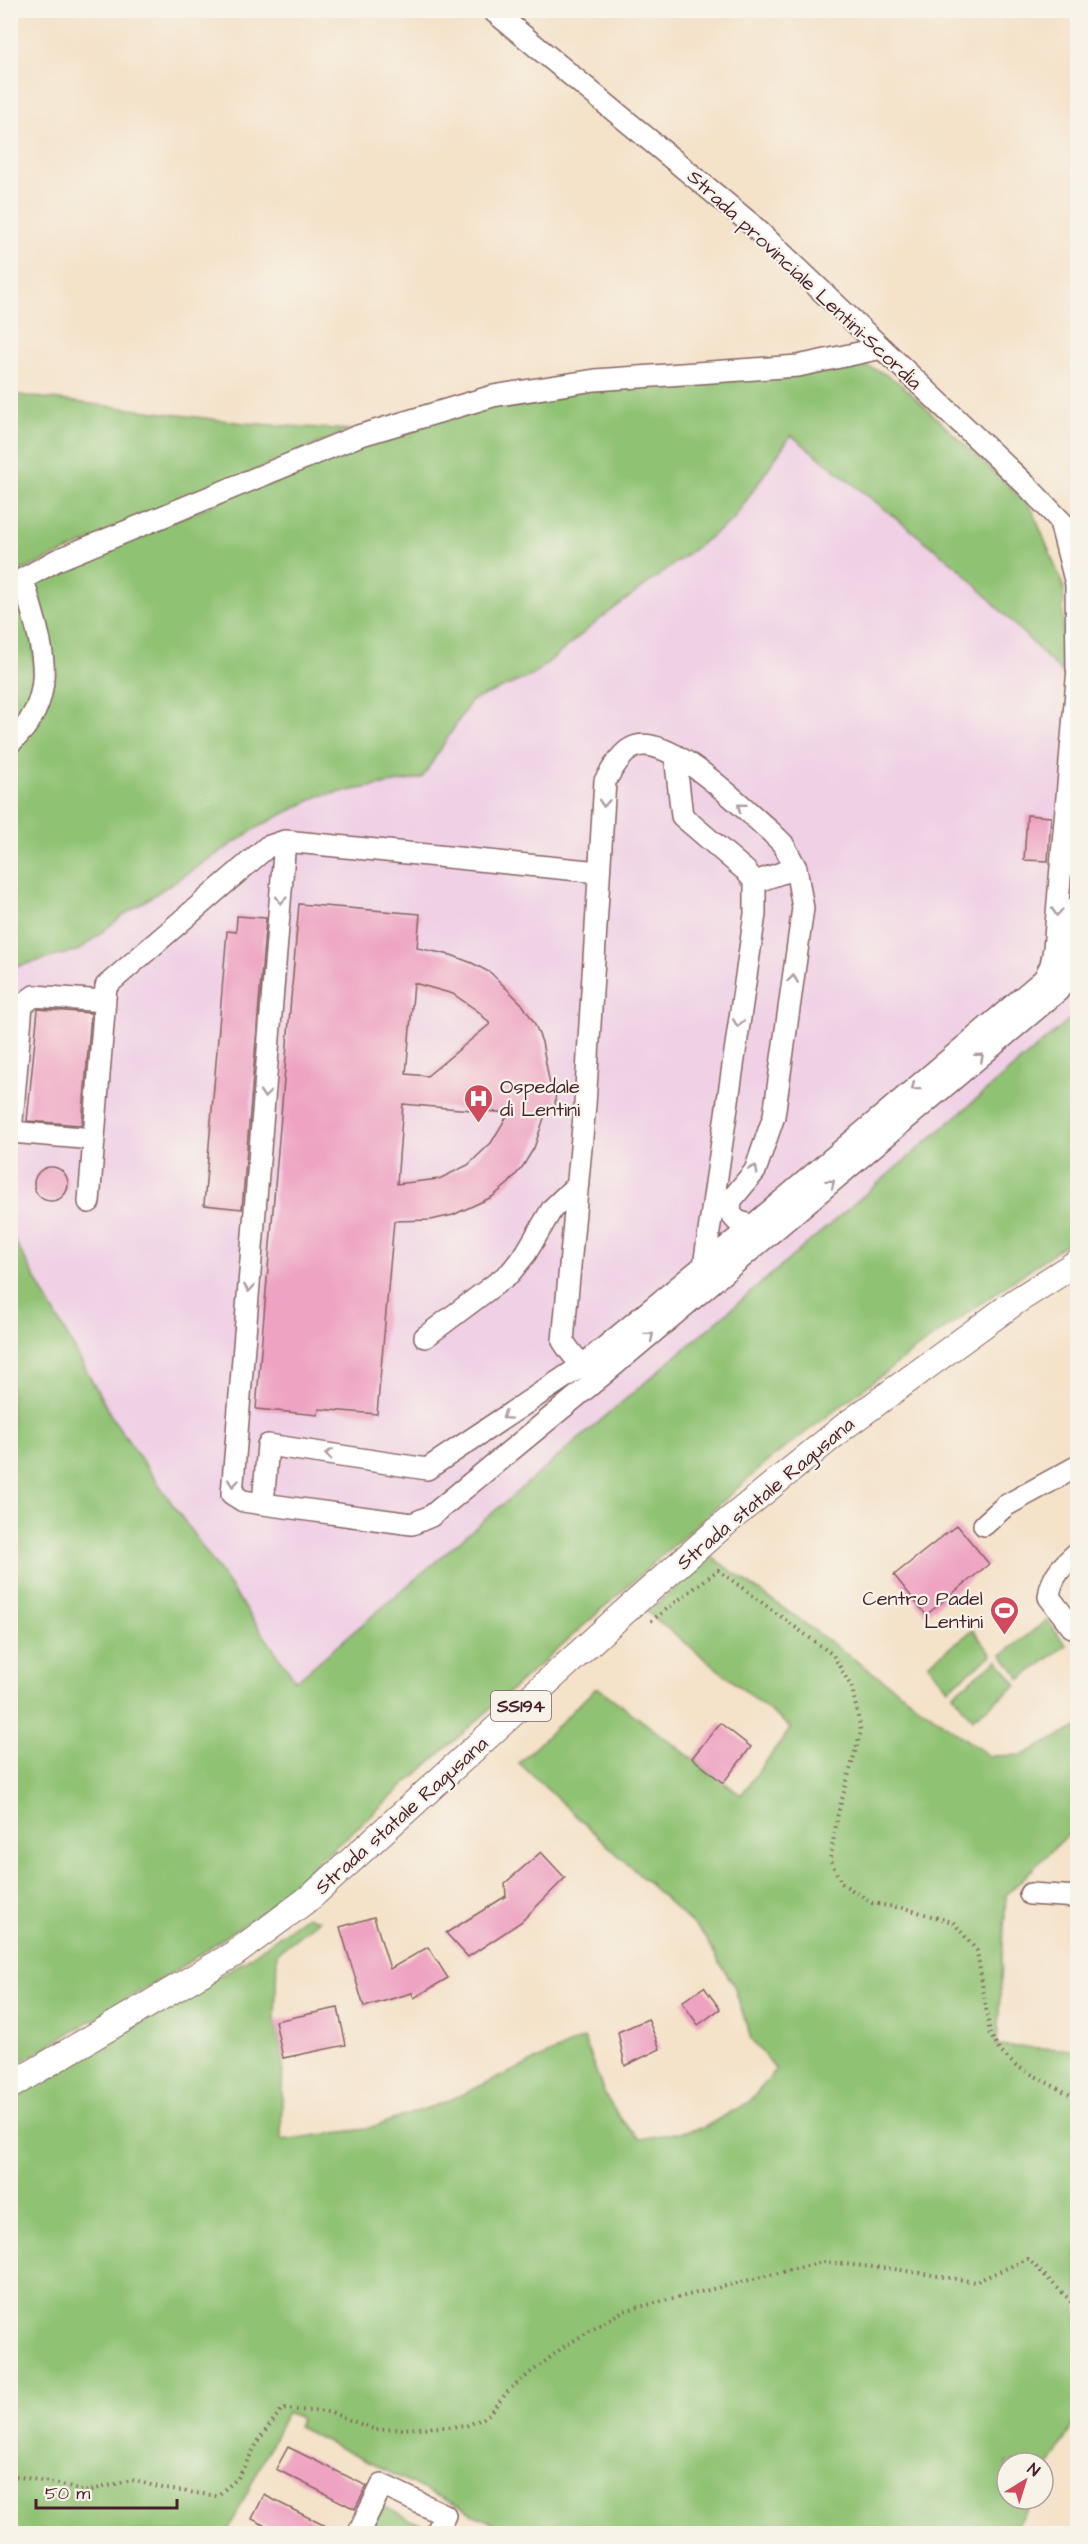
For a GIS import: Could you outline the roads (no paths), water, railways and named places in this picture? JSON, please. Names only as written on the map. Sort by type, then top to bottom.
[{"type":"main road","points":[[1015,1302],[1077,1251]]},
{"type":"main road","points":[[1015,1302],[1077,1262]]},
{"type":"main road","name":"Strada statale Ragusana","points":[[10,2086],[234,1954],[312,1896],[621,1615],[728,1521],[845,1426],[1015,1302]]},
{"type":"street","name":"Strada provinciale Lentini-Scordia","points":[[492,10],[750,222],[1059,518],[1077,539]]},
{"type":"street","points":[[10,743],[26,729],[36,714],[44,683],[42,652],[17,582],[57,560],[358,436],[483,399],[595,380],[798,366],[882,348]]},
{"type":"street","points":[[263,1504],[268,1445],[427,1469],[583,1365],[752,1226],[1044,979],[1051,965],[1054,949],[1077,678],[1076,584],[1059,518]]},
{"type":"street","points":[[554,1415],[556,1409],[549,1387],[563,1341],[578,1184],[606,781],[618,760],[632,747],[649,744],[690,764],[771,832],[783,844],[796,868],[803,908],[774,1116],[755,1171],[731,1200],[730,1213],[737,1221],[752,1226]]},
{"type":"street","points":[[675,755],[682,816],[746,871],[755,882],[755,914],[704,1266]]},
{"type":"street","points":[[89,1202],[106,986],[267,847],[285,841],[599,872]]},
{"type":"street","points":[[285,841],[232,1494],[243,1501],[412,1524],[431,1516],[605,1373],[1058,991],[1068,976],[1073,962],[1077,905]]},
{"type":"street","points":[[755,882],[796,868]]},
{"type":"street","points":[[94,1139],[11,1132],[22,1005],[34,996],[104,1001]]},
{"type":"street","points":[[715,1178],[723,1187],[738,1190]]},
{"type":"street","points":[[424,1337],[510,1273],[526,1253],[552,1209],[578,1184]]},
{"type":"street","points":[[563,1341],[573,1356],[583,1365],[605,1373]]},
{"type":"street","points":[[984,1525],[1005,1506],[1077,1466]]},
{"type":"street","points":[[1072,1627],[1049,1597],[1050,1585],[1061,1567],[1077,1552]]},
{"type":"street","points":[[1030,1894],[1077,1897]]},
{"type":"street","points":[[358,2534],[382,2485],[445,2516],[436,2534]]},
{"type":"place","name":"Ospedale di Lentini","points":[[479,1124]]},
{"type":"place","name":"Centro Padel Lentini","points":[[1004,1636]]}]
